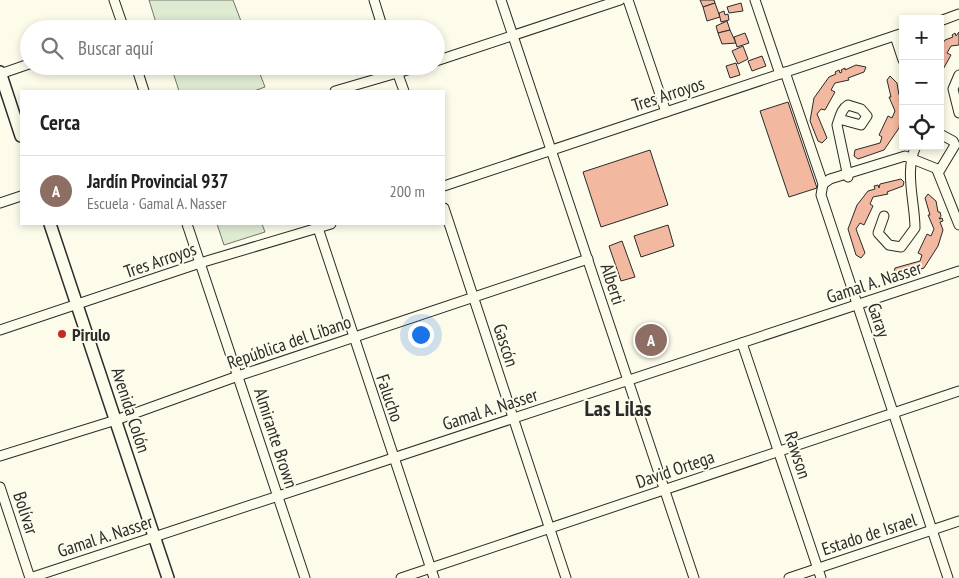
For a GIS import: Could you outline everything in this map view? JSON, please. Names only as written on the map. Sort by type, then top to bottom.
[{"type":"main road","points":[[0,73],[20,133]]},
{"type":"main road","name":"Avenida Colón","points":[[50,225],[168,578]]},
{"type":"street","points":[[114,0],[121,20]]},
{"type":"street","points":[[374,0],[380,20]]},
{"type":"street","name":"Alberti","points":[[502,0],[694,578]]},
{"type":"street","points":[[445,58],[620,0]]},
{"type":"street","points":[[628,0],[666,112]]},
{"type":"street","name":"Garay","points":[[755,0],[823,184],[821,195],[948,578]]},
{"type":"street","points":[[944,20],[959,14]]},
{"type":"street","name":"Tres Arroyos","points":[[445,186],[899,34]]},
{"type":"street","points":[[0,73],[20,67]]},
{"type":"street","points":[[139,75],[144,90]]},
{"type":"street","points":[[338,90],[381,75]]},
{"type":"street","points":[[398,75],[404,90]]},
{"type":"street","points":[[959,75],[954,89],[959,113]]},
{"type":"street","points":[[839,119],[837,130],[848,177]]},
{"type":"street","points":[[937,170],[942,169],[957,144],[944,136]]},
{"type":"street","points":[[884,216],[878,233],[889,245],[901,247],[915,228],[911,193],[912,157],[915,150]]},
{"type":"street","points":[[823,184],[832,185],[848,177],[912,157],[937,170],[959,225]]},
{"type":"street","points":[[0,203],[20,196]]},
{"type":"street","name":"Gascón","points":[[445,211],[566,578]]},
{"type":"street","name":"Almirante Brown","points":[[187,225],[305,578]]},
{"type":"street","name":"Tres Arroyos","points":[[0,330],[200,263],[328,225]]},
{"type":"street","name":"Falucho","points":[[318,228],[434,578]]},
{"type":"street","name":"República del Líbano","points":[[0,456],[116,420],[238,376],[588,259]]},
{"type":"street","name":"Gamal A. Nasser","points":[[30,578],[959,271]]},
{"type":"street","name":"Rawson","points":[[742,343],[780,451],[821,578]]},
{"type":"street","name":"David Ortega","points":[[401,578],[959,391]]},
{"type":"street","name":"Bolívar","points":[[0,487],[30,578]]},
{"type":"street","name":"Estado de Israel","points":[[789,578],[959,522]]},
{"type":"green space","points":[[149,0],[233,0],[241,20],[155,20]]},
{"type":"green space","points":[[174,75],[260,75],[265,87],[257,90],[179,90]]},
{"type":"green space","points":[[217,225],[262,225],[265,232],[224,245]]},
{"type":"building","points":[[700,0],[714,0],[715,3],[703,7]]},
{"type":"building","points":[[715,3],[720,17],[707,21],[703,7]]},
{"type":"building","points":[[741,3],[743,11],[729,13],[727,7]]},
{"type":"building","points":[[724,11],[725,15],[728,14],[729,20],[721,22],[719,13]]},
{"type":"building","points":[[727,21],[730,30],[718,33],[716,26]]},
{"type":"building","points":[[730,30],[736,43],[722,44],[718,33]]},
{"type":"building","points":[[959,32],[959,45],[951,46],[947,53],[951,55],[944,68],[944,41],[953,37],[952,35],[955,33],[956,36]]},
{"type":"building","points":[[745,33],[749,43],[737,47],[734,37]]},
{"type":"building","points":[[743,46],[748,59],[738,64],[732,51]]},
{"type":"building","points":[[762,56],[766,66],[752,71],[748,61]]},
{"type":"building","points":[[736,63],[740,75],[730,78],[726,66]]},
{"type":"building","points":[[856,65],[866,67],[864,72],[848,78],[849,80],[835,83],[831,90],[835,92],[825,110],[821,109],[817,114],[827,138],[822,143],[818,141],[810,121],[814,98],[829,77],[836,74],[835,72],[839,70],[840,73],[845,68],[845,70]]},
{"type":"building","points":[[890,76],[897,83],[899,128],[884,150],[858,159],[854,156],[855,150],[880,143],[882,137],[879,135],[888,116],[892,118],[895,111],[889,97],[891,97],[887,80]]},
{"type":"building","points":[[788,102],[817,188],[789,197],[760,111]]},
{"type":"building","points":[[650,150],[668,205],[601,227],[583,172]]},
{"type":"building","points":[[901,179],[904,182],[903,186],[887,192],[888,194],[873,197],[870,204],[873,206],[864,225],[860,223],[856,229],[865,253],[861,258],[856,255],[848,229],[857,205],[868,191],[875,189],[874,186],[878,185],[879,188],[880,184]]},
{"type":"building","points":[[928,194],[936,201],[938,212],[940,212],[941,216],[939,219],[942,218],[943,221],[940,222],[943,230],[938,246],[924,268],[898,277],[893,275],[895,268],[920,261],[922,255],[918,253],[927,234],[931,236],[934,229],[928,215],[930,215],[925,198]]},
{"type":"building","points":[[668,225],[674,246],[641,257],[634,236]]},
{"type":"building","points":[[622,241],[635,277],[621,281],[609,246]]},
{"type":"place","name":"Pirulo","points":[[62,334]]},
{"type":"place","name":"Jardín Provincial 937","points":[[651,340]]},
{"type":"district","name":"Las Lilas","points":[[618,408]]}]
